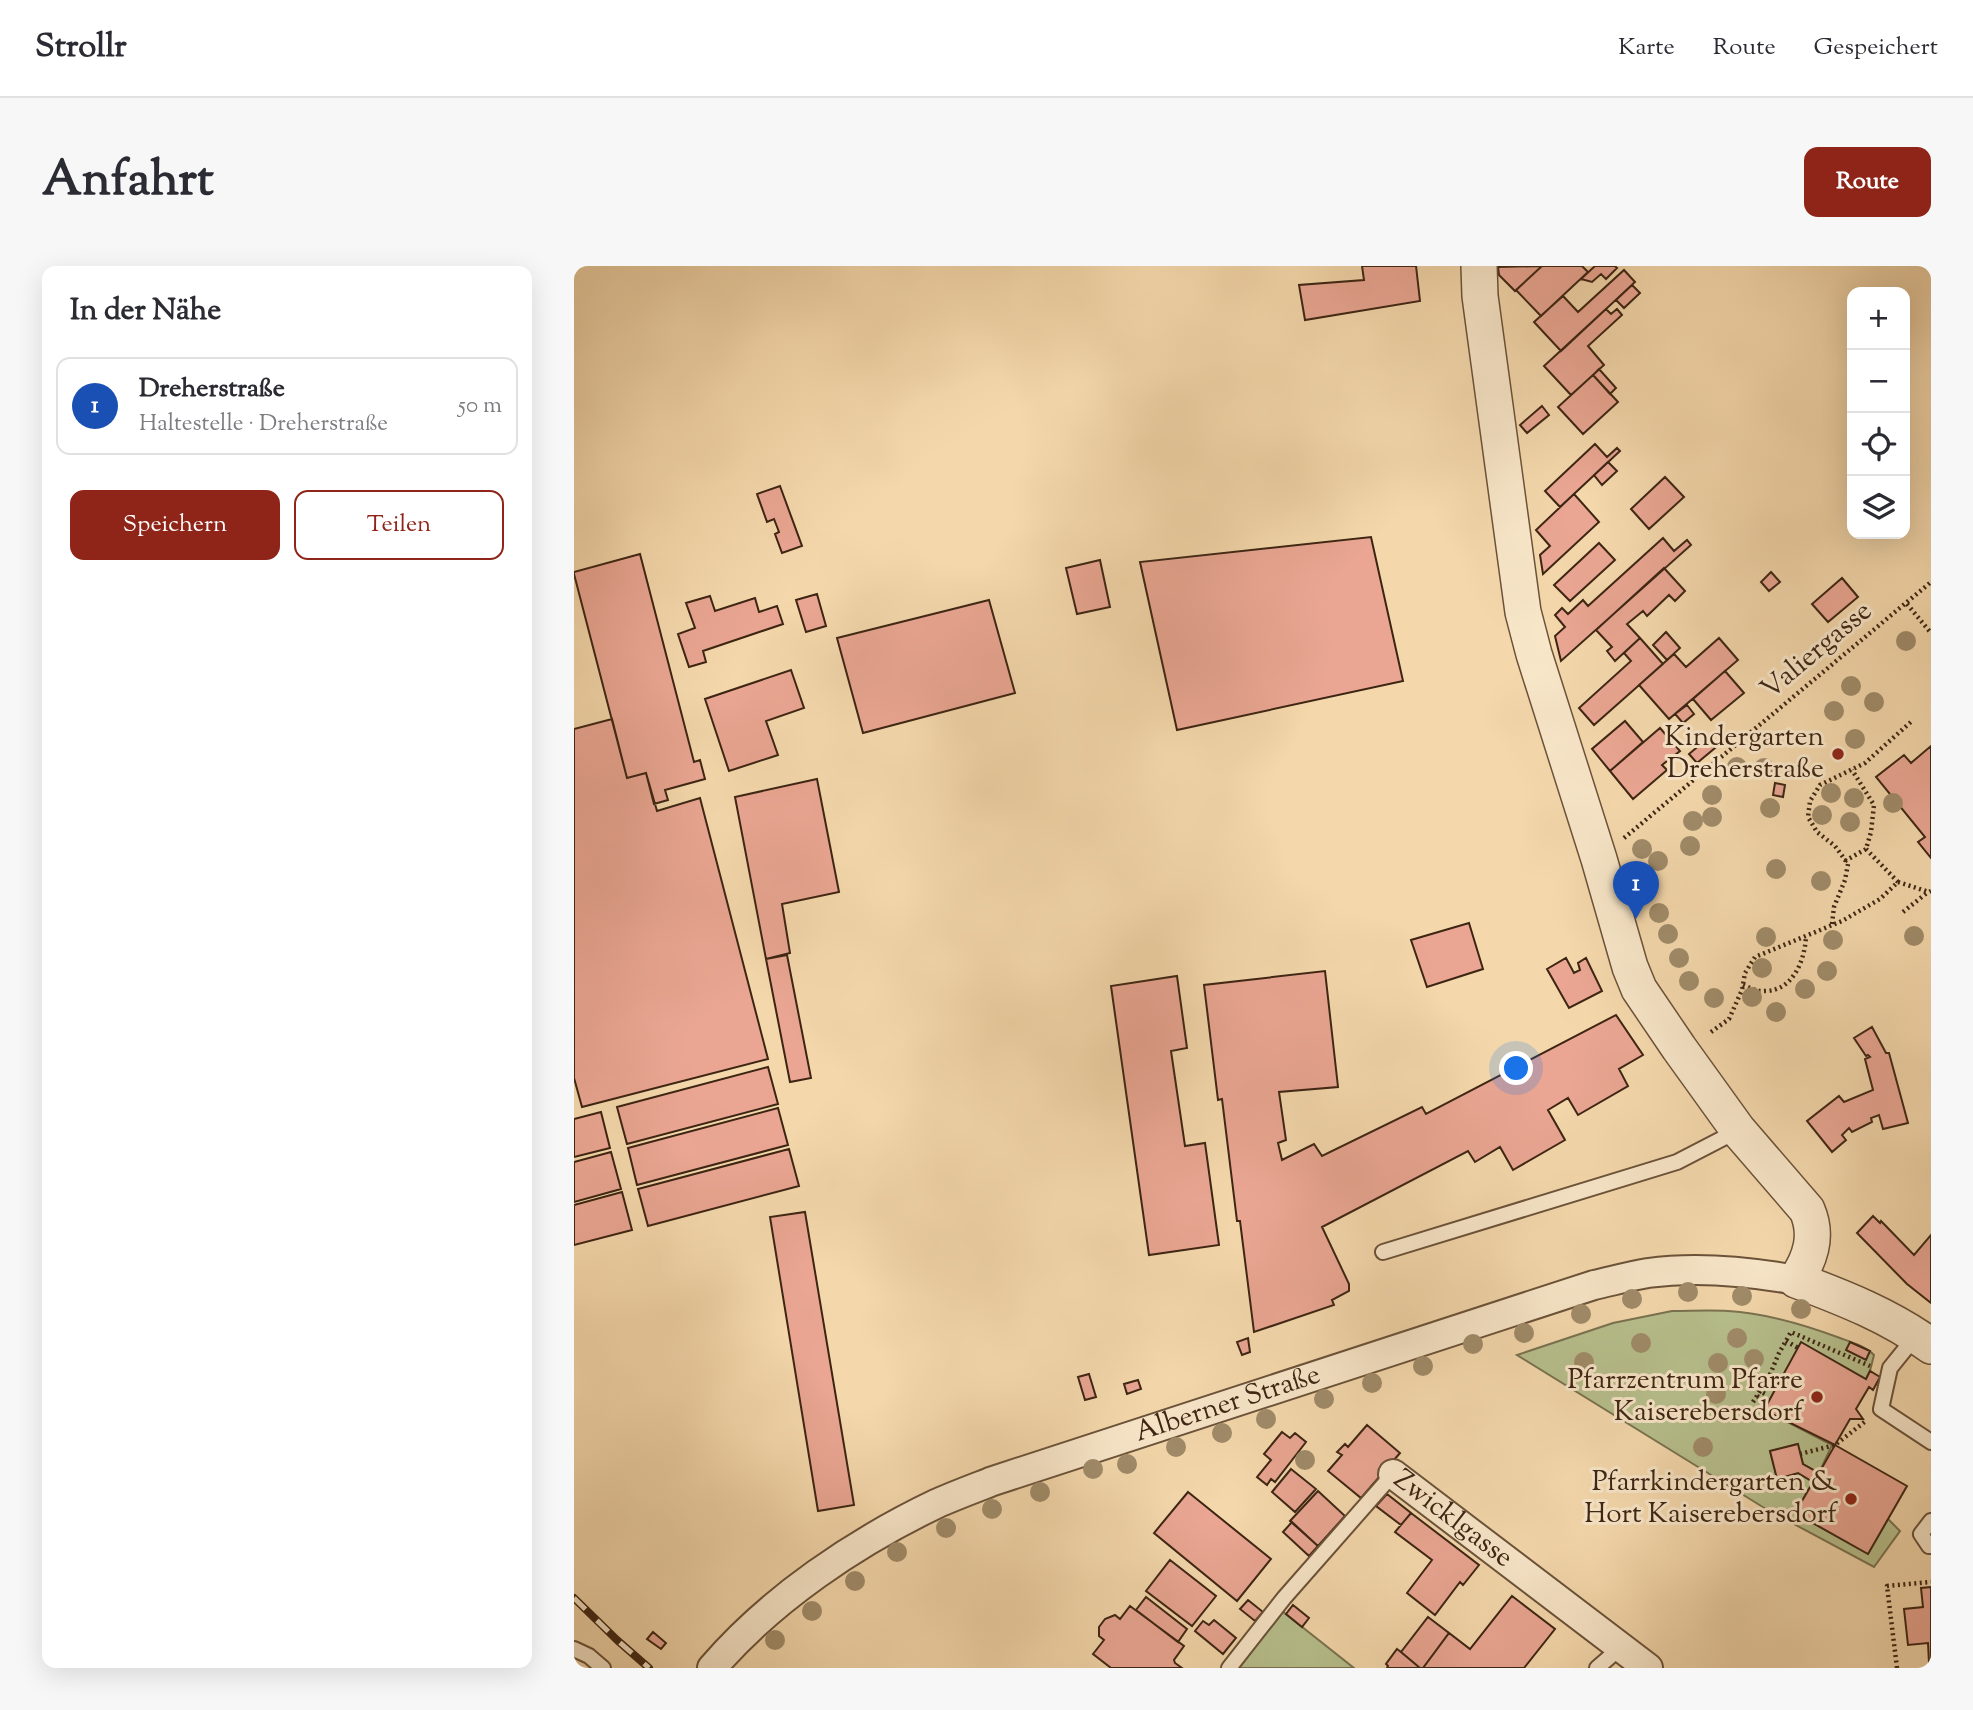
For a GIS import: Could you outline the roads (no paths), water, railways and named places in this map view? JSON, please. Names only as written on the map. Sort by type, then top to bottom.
[{"type":"street","points":[[1479,266],[1479,296],[1523,612],[1630,967],[1639,989],[1738,1130],[1802,1202],[1812,1221],[1814,1234],[1805,1267],[1796,1280],[1863,1306],[1924,1340]]},
{"type":"street","name":"Alberner Straße","points":[[712,1668],[755,1624],[835,1561],[888,1529],[939,1503],[993,1481],[1594,1285],[1646,1274],[1690,1270],[1746,1272],[1796,1280]]},
{"type":"street","name":"Zwicklgasse","points":[[1393,1474],[1648,1668]]},
{"type":"lane","points":[[1383,1252],[1677,1162],[1738,1130]]},
{"type":"lane","points":[[1924,1340],[1889,1368],[1881,1409],[1931,1442]]},
{"type":"lane","name":"Zwicklgasse","points":[[1229,1668],[1284,1598],[1393,1474]]},
{"type":"lane","points":[[1931,1521],[1921,1534],[1931,1546]]},
{"type":"lane","points":[[1597,1668],[1620,1648]]},
{"type":"lane","points":[[574,1649],[589,1656],[603,1668]]},
{"type":"railway","points":[[574,1598],[649,1668]]},
{"type":"place","name":"Kindergarten Dreherstraße","points":[[1838,754]]},
{"type":"place","name":"Dreherstraße","points":[[1636,919]]},
{"type":"place","name":"Pfarrzentrum Pfarre Kaiserebersdorf","points":[[1817,1397]]},
{"type":"place","name":"Pfarrkindergarten & Hort Kaiserebersdorf","points":[[1851,1499]]}]
